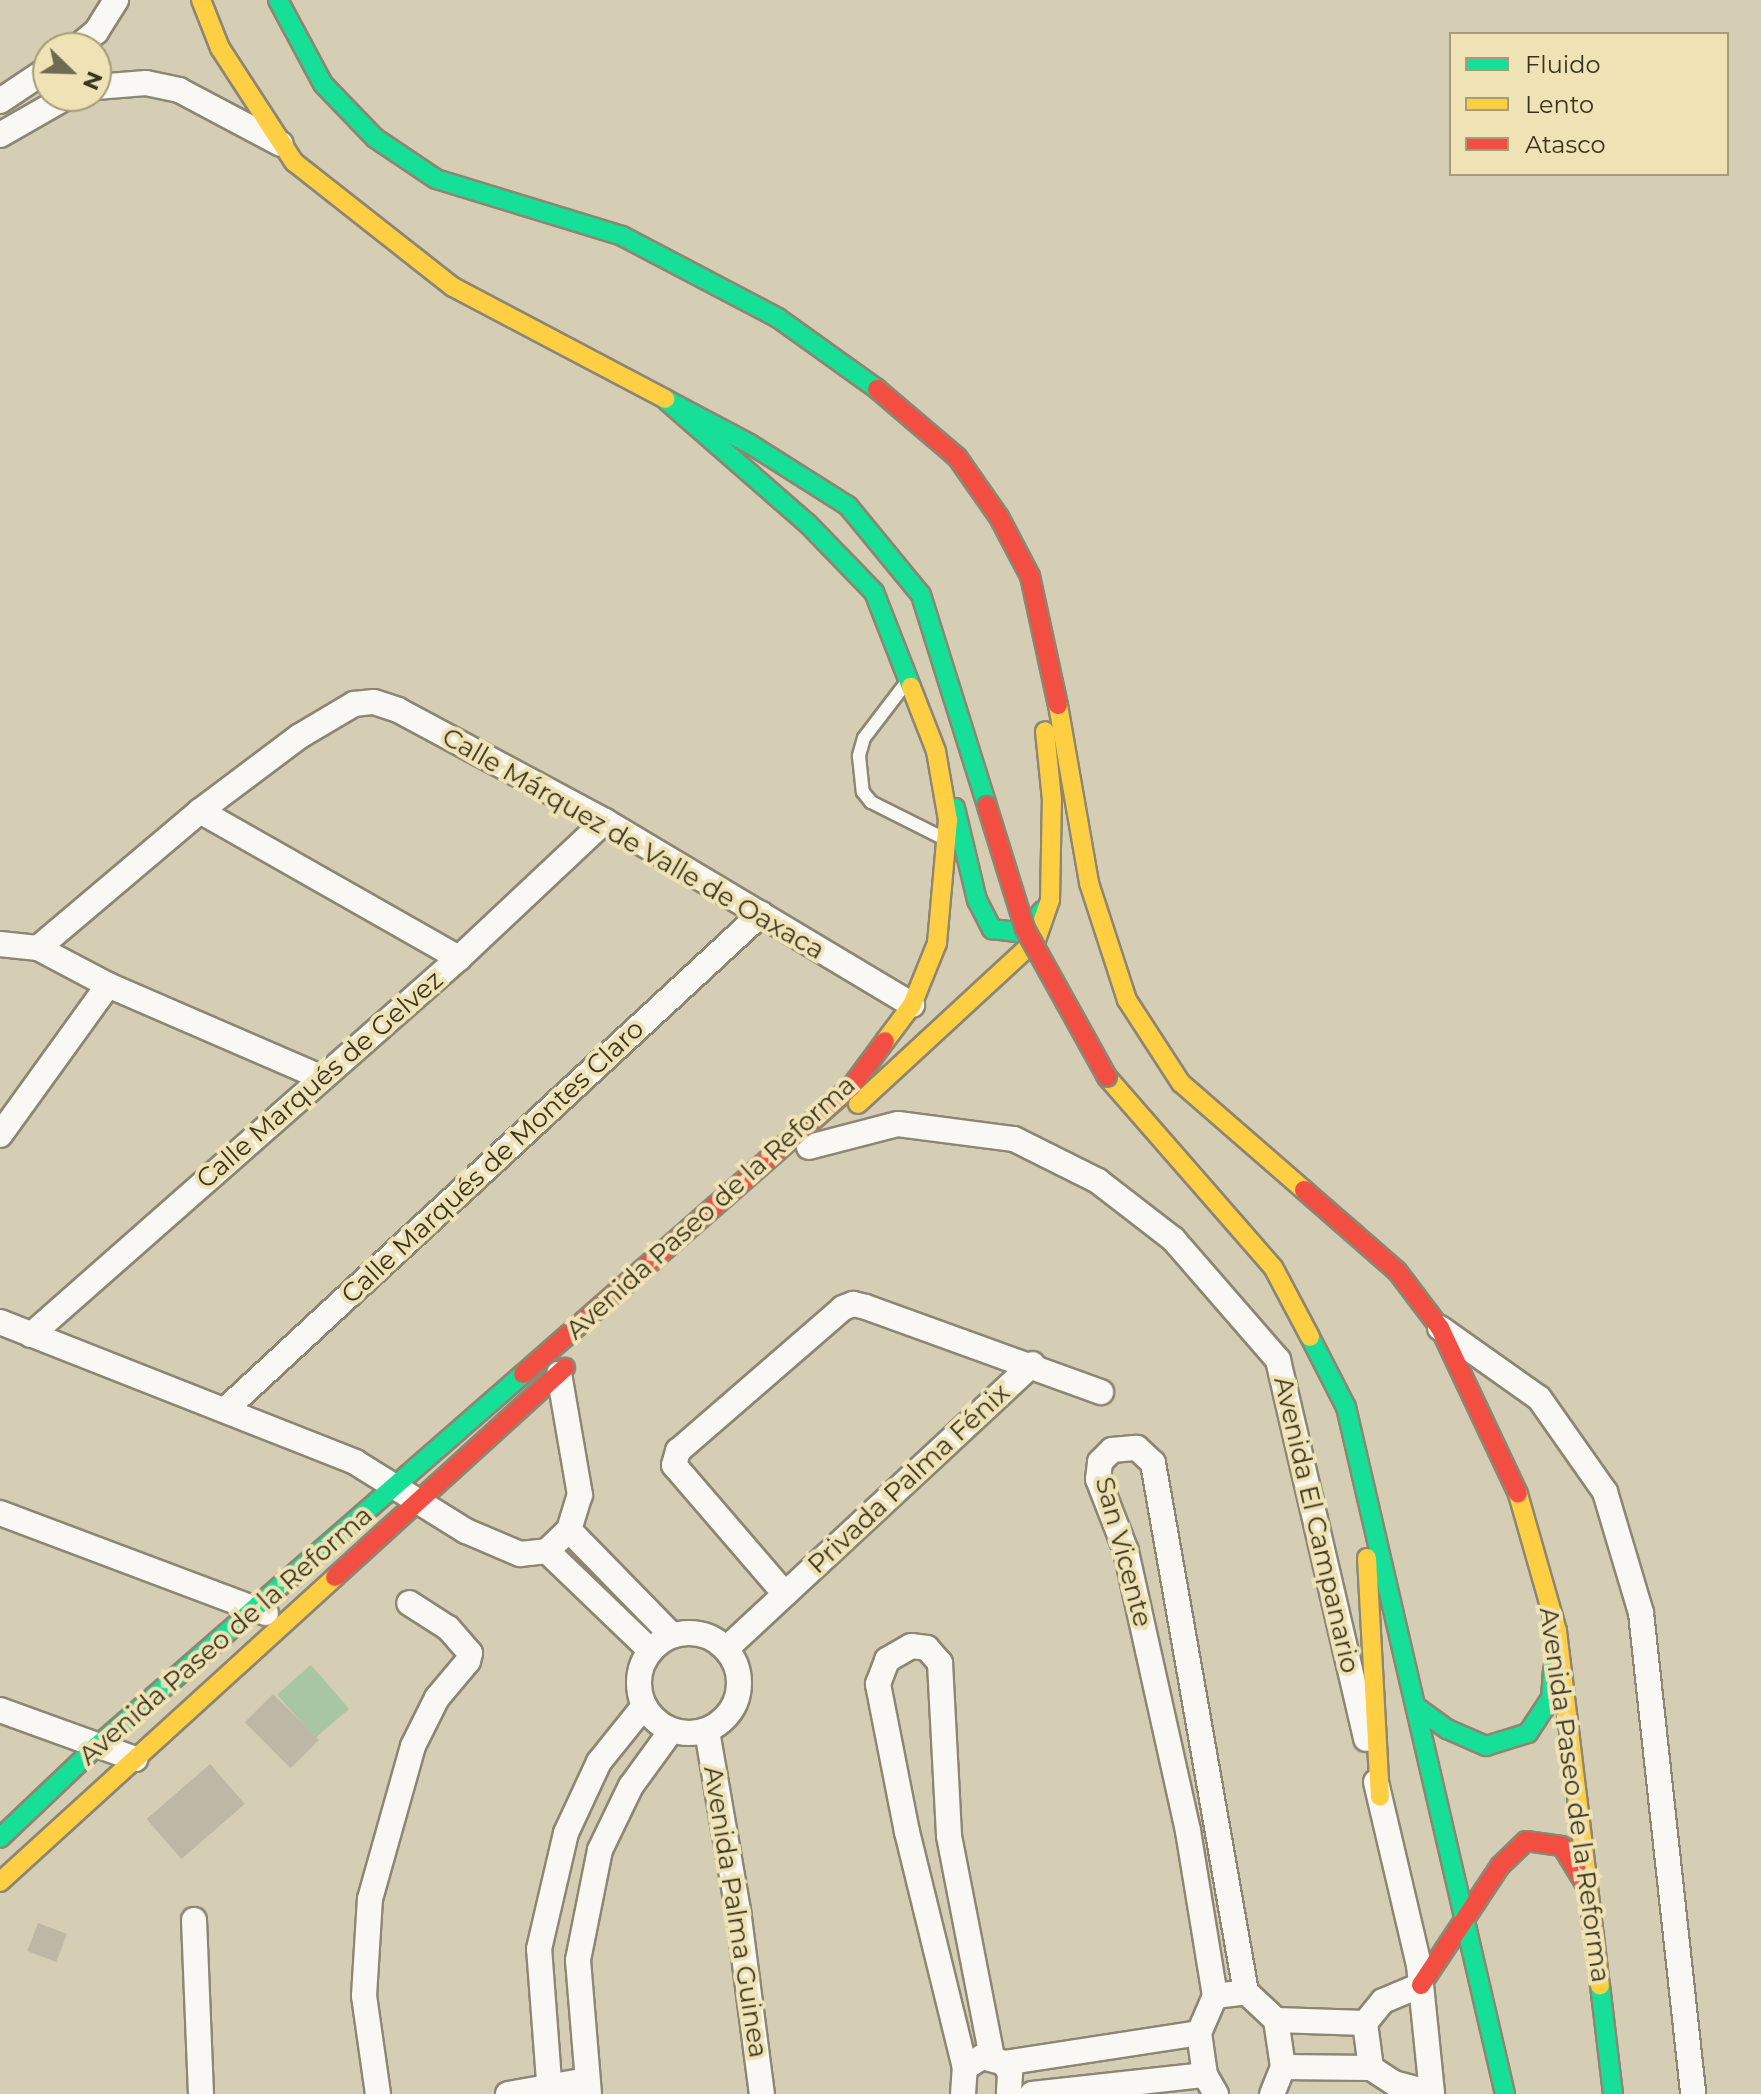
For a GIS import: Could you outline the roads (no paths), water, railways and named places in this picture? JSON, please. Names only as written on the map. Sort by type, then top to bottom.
[{"type":"street","points":[[96,32],[116,0]]},
{"type":"street","name":"Avenida Paseo de la Reforma","points":[[201,0],[220,48],[294,162],[453,287],[750,444],[848,506],[921,595],[1025,929],[1107,1077],[1273,1267],[1346,1407],[1467,1917],[1505,2094]]},
{"type":"street","name":"Avenida Paseo de la Reforma","points":[[278,0],[287,26],[323,84],[375,138],[436,179],[622,236],[778,318],[864,378],[957,457],[999,517],[1030,576],[1052,664],[1089,883],[1127,1000],[1181,1083],[1397,1271],[1440,1328],[1513,1477],[1557,1631],[1613,2094]]},
{"type":"street","points":[[0,101],[32,80]]},
{"type":"street","points":[[112,86],[146,83],[179,90],[281,144]]},
{"type":"street","points":[[0,135],[40,112]]},
{"type":"street","name":"Avenida Paseo de la Reforma","points":[[0,1838],[97,1746],[396,1488],[851,1087],[912,1005],[937,943],[946,840],[936,751],[874,592],[808,524],[667,401]]},
{"type":"street","name":"Avenida Paseo de la Reforma","points":[[698,1248],[1036,940],[1050,900],[1052,800],[1030,576]]},
{"type":"street","name":"Calle Márquez de Valle de Oaxaca","points":[[38,948],[200,811],[300,736],[354,704],[374,702],[398,710],[605,821],[912,1005]]},
{"type":"street","points":[[936,751],[969,852],[977,900],[992,929],[1025,933],[1050,900]]},
{"type":"street","points":[[200,811],[459,958]]},
{"type":"street","name":"Calle Marqués de Gelvez","points":[[31,1335],[459,958],[605,821]]},
{"type":"street","name":"Calle Marqués de Montes Claro","points":[[226,1409],[761,914]]},
{"type":"street","points":[[0,944],[38,948],[108,985],[321,1077]]},
{"type":"street","points":[[0,1135],[108,985]]},
{"type":"street","name":"Avenida El Campanario","points":[[809,1147],[898,1124],[1014,1139],[1098,1181],[1173,1239],[1278,1360],[1421,1985],[1432,2094]]},
{"type":"street","name":"Privada Palma Fénix","points":[[785,1594],[674,1465],[678,1451],[853,1304],[1033,1364],[1101,1392]]},
{"type":"street","points":[[0,1322],[355,1462],[493,1545],[520,1554],[547,1551],[569,1530],[580,1495],[559,1374]]},
{"type":"street","points":[[1440,1328],[1539,1398],[1605,1492],[1641,1613],[1693,2094]]},
{"type":"street","name":"Avenida Paseo de la Reforma","points":[[0,1882],[582,1353]]},
{"type":"street","name":"Privada Palma Fénix","points":[[727,1648],[1033,1364]]},
{"type":"street","name":"San Vicente","points":[[1215,1996],[1188,1831],[1126,1551],[1098,1479],[1100,1462],[1112,1450],[1137,1448],[1153,1463],[1246,1992]]},
{"type":"street","points":[[1362,1475],[1380,1797]]},
{"type":"street","points":[[0,1513],[287,1620]]},
{"type":"street","points":[[569,1530],[672,1635]]},
{"type":"street","points":[[547,1551],[650,1650]]},
{"type":"street","points":[[378,2094],[364,1996],[370,1899],[413,1746],[437,1698],[468,1661],[470,1653],[448,1628],[409,1603]]},
{"type":"street","points":[[1418,1708],[1447,1729],[1486,1746],[1528,1733],[1551,1698],[1557,1631]]},
{"type":"street","points":[[701,1633],[727,1648],[739,1670],[739,1695],[728,1717],[707,1731],[671,1731],[644,1706],[639,1677],[650,1650],[672,1635],[701,1633]]},
{"type":"street","points":[[963,2094],[965,2068],[907,1832],[878,1684],[887,1660],[911,1646],[927,1648],[940,1663],[941,1756],[949,1836],[998,2060],[1010,2073],[1009,2094]]},
{"type":"street","points":[[549,2090],[539,1949],[566,1833],[599,1762],[644,1706]]},
{"type":"street","points":[[0,1710],[135,1759]]},
{"type":"street","points":[[508,2094],[588,2087],[578,1960],[600,1850],[631,1786],[671,1731]]},
{"type":"street","name":"Avenida Palma Guinea","points":[[707,1731],[762,2094]]},
{"type":"street","points":[[1188,1831],[1218,1822]]},
{"type":"street","points":[[1371,2068],[1365,2023],[1383,2001],[1421,1985],[1500,1866],[1526,1841],[1562,1846],[1588,1889]]},
{"type":"street","points":[[194,1920],[201,2094]]},
{"type":"street","points":[[1032,2094],[1211,2085],[1199,2033],[1215,1996],[1246,1992],[1276,2020],[1283,2067],[1272,2094]]},
{"type":"street","points":[[1276,2020],[1365,2023]]},
{"type":"street","points":[[965,2068],[973,2061],[1199,2033]]},
{"type":"street","points":[[1283,2067],[1371,2068],[1394,2083],[1432,2094]]},
{"type":"lane","points":[[908,680],[864,738],[859,756],[863,792],[871,802],[946,840]]}]
